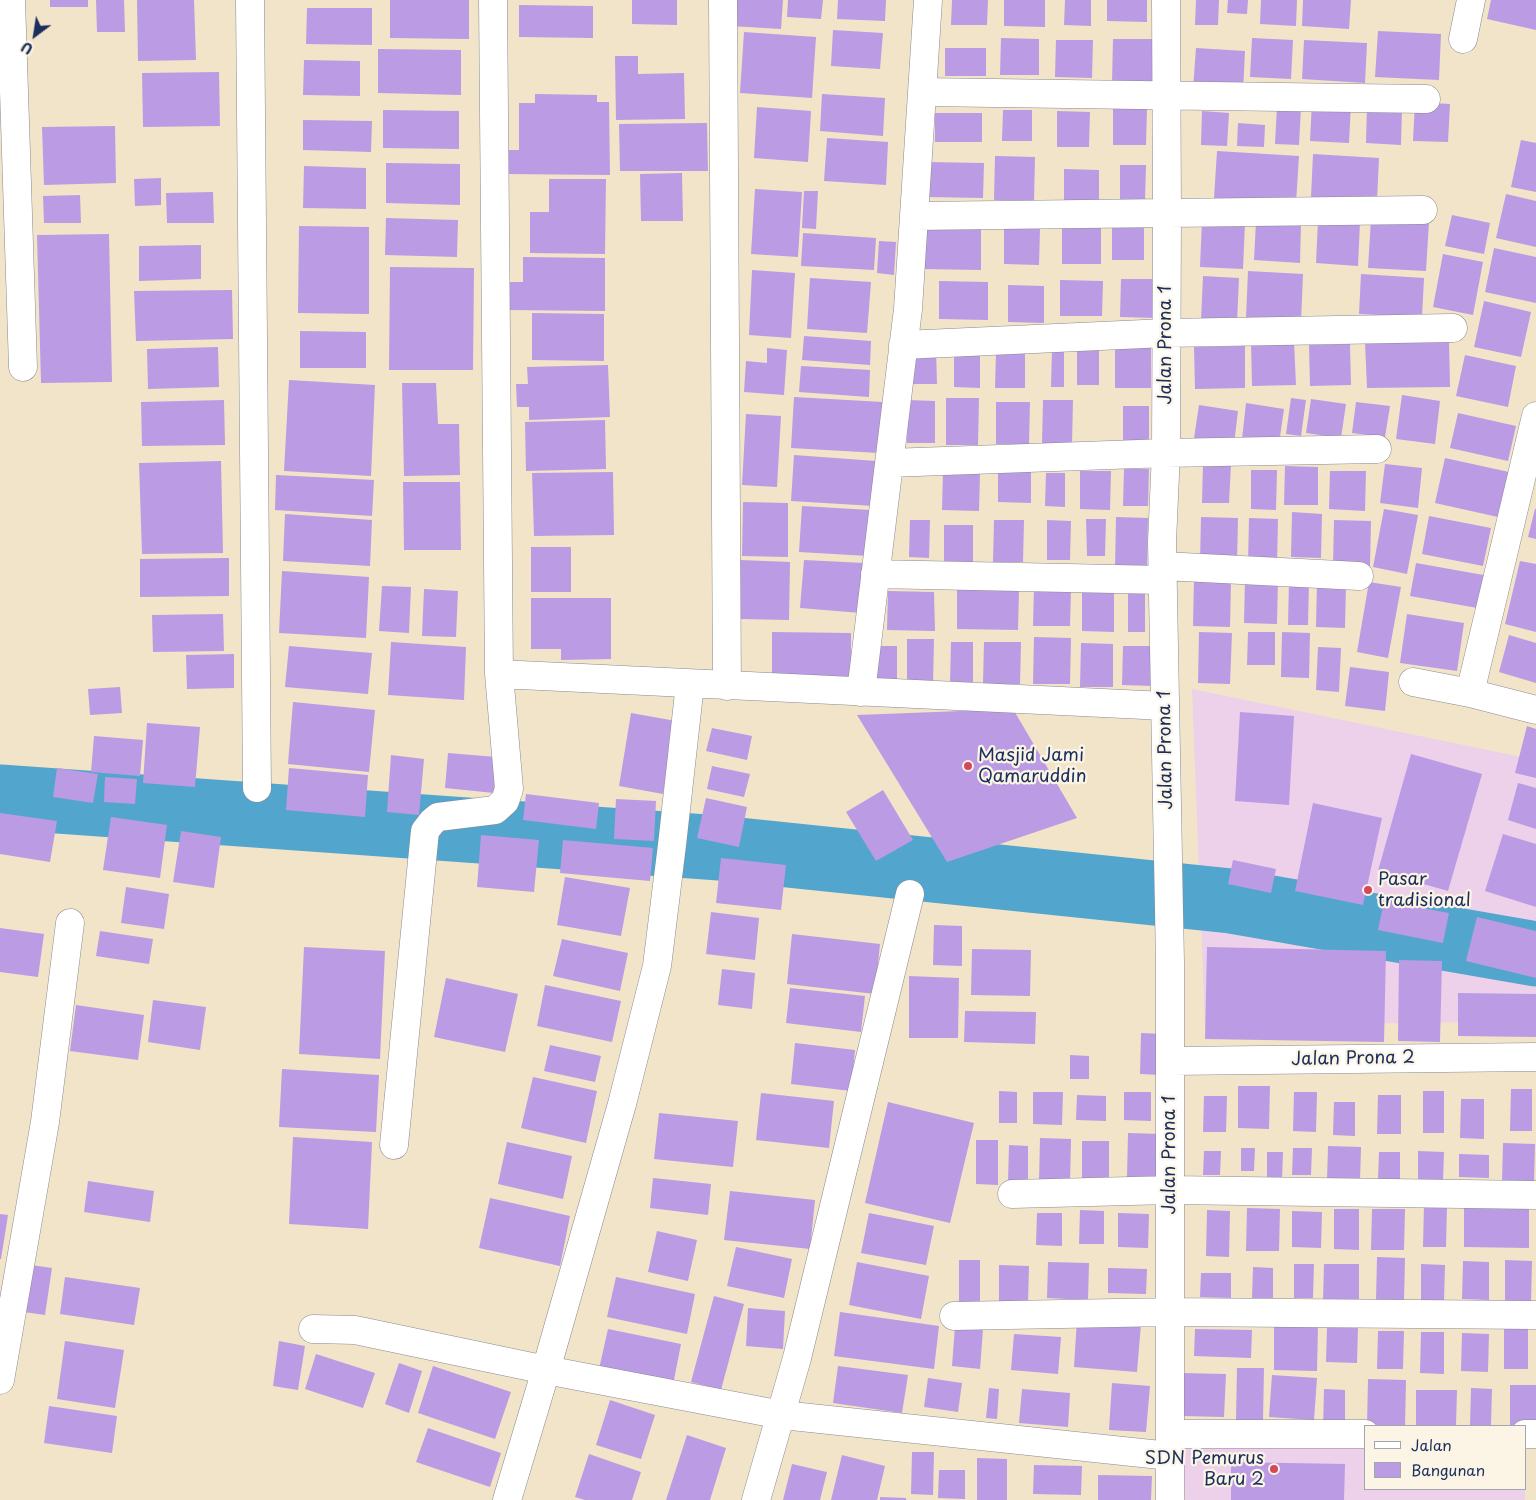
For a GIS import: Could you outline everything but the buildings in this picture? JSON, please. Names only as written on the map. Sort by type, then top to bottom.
[{"type":"street","points":[[11,0],[23,367]]},
{"type":"street","points":[[250,0],[257,788]]},
{"type":"street","points":[[394,1145],[426,831],[438,817],[494,810],[505,800],[509,789],[499,674],[493,0]]},
{"type":"street","points":[[723,0],[727,686]]},
{"type":"street","points":[[861,692],[908,309],[928,0]]},
{"type":"street","name":"Jalan Prona 1","points":[[1166,0],[1166,453],[1163,573],[1170,953],[1170,1500]]},
{"type":"street","points":[[1463,39],[1467,1]]},
{"type":"street","points":[[922,92],[1426,99]]},
{"type":"street","points":[[914,216],[1423,210]]},
{"type":"street","points":[[903,345],[1166,333],[1453,328]]},
{"type":"street","points":[[1470,694],[1536,416]]},
{"type":"street","points":[[889,463],[1166,453],[1377,449]]},
{"type":"street","points":[[876,574],[1163,573],[1359,576]]},
{"type":"street","points":[[499,674],[1165,706]]},
{"type":"street","points":[[1413,682],[1536,710]]},
{"type":"street","points":[[507,1500],[622,1104],[657,966],[690,684]]},
{"type":"street","points":[[756,1500],[782,1415],[802,1338],[910,894]]},
{"type":"street","points":[[0,1380],[45,1122],[70,923]]},
{"type":"street","name":"Jalan Prona 2","points":[[1170,1061],[1536,1057]]},
{"type":"street","points":[[1012,1194],[1170,1190],[1536,1195]]},
{"type":"street","points":[[954,1316],[1170,1312],[1536,1315]]},
{"type":"street","points":[[313,1329],[355,1330],[546,1370],[782,1415],[1170,1445],[1364,1434]]},
{"type":"shaded area","name":"Pasar tradisional","points":[[1192,689],[1536,760],[1536,1021],[1205,1026]]},
{"type":"shaded area","name":"SDN Pemurus Baru 2","points":[[1183,1443],[1364,1446],[1364,1490],[1525,1490],[1525,1500],[1185,1500]]},
{"type":"waterway","points":[[0,797],[720,848],[1231,901],[1536,954]]},
{"type":"place","name":"Masjid Jami Qamaruddin","points":[[968,766]]},
{"type":"place","name":"Pasar tradisional","points":[[1368,890]]},
{"type":"place","name":"SDN Pemurus Baru 2","points":[[1274,1469]]}]
